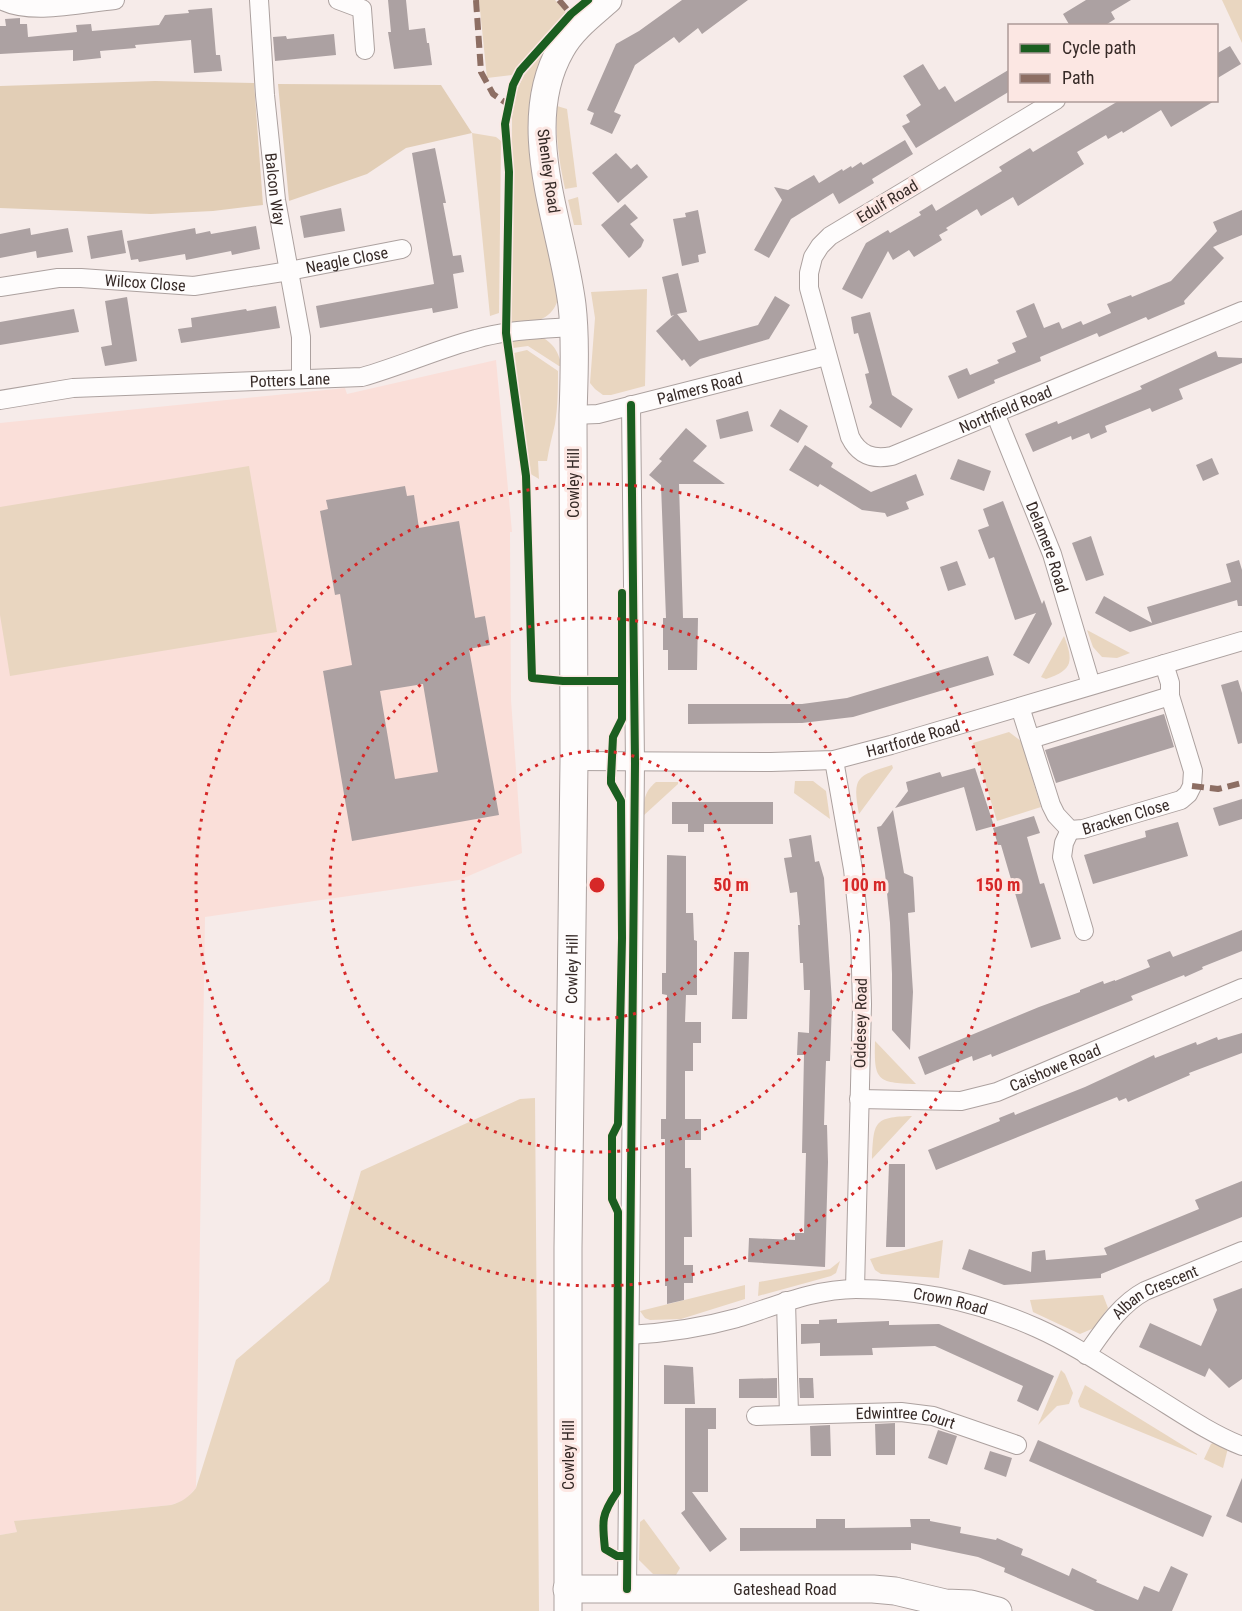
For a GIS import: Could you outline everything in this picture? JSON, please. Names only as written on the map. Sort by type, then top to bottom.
[{"type":"main road","name":"Shenley Road","points":[[572,327],[572,305],[544,153],[542,114],[549,78],[561,49],[573,32],[608,0]]},
{"type":"main road","name":"Cowley Hill","points":[[567,1600],[568,1249],[574,761],[572,327]]},
{"type":"main road","name":"Gateshead Road","points":[[567,1600],[627,1589],[873,1589],[895,1591],[945,1607],[971,1604],[998,1611]]},
{"type":"street","points":[[1,0],[15,5],[38,8],[115,0]]},
{"type":"street","name":"Balcon Way","points":[[259,0],[265,95],[276,200],[301,337],[301,379]]},
{"type":"street","points":[[338,0],[362,9],[365,50]]},
{"type":"street","name":"Edulf Road","points":[[826,356],[809,288],[809,273],[813,257],[820,246],[830,236],[1053,102]]},
{"type":"street","name":"Neagle Close","points":[[289,271],[402,249]]},
{"type":"street","name":"Wilcox Close","points":[[0,287],[58,278],[194,286],[289,271]]},
{"type":"street","name":"Northfield Road","points":[[826,356],[855,447],[864,454],[881,458],[892,456],[1242,311]]},
{"type":"street","name":"Potters Lane","points":[[0,399],[73,388],[362,376],[395,368],[477,339],[506,333],[572,327]]},
{"type":"street","name":"Palmers Road","points":[[573,414],[598,414],[826,356]]},
{"type":"street","points":[[627,1589],[634,763],[631,405]]},
{"type":"street","name":"Delamere Road","points":[[995,413],[1052,554],[1091,685]]},
{"type":"street","name":"Hartforde Road","points":[[574,761],[634,763],[834,760],[1242,641]]},
{"type":"street","name":"Bracken Close","points":[[1070,830],[1083,829],[1181,800],[1188,794],[1192,786],[1193,771],[1170,696],[1170,683],[1164,664]]},
{"type":"street","points":[[1031,739],[1170,696]]},
{"type":"street","name":"Bracken Close","points":[[1020,707],[1056,815],[1070,830]]},
{"type":"street","name":"Oddesey Road","points":[[834,760],[853,869],[860,934],[862,1004],[855,1289]]},
{"type":"street","name":"Bracken Close","points":[[1070,830],[1064,843],[1062,857],[1084,931]]},
{"type":"street","name":"Caishowe Road","points":[[859,1099],[961,1101],[997,1092],[1242,988]]},
{"type":"street","name":"Alban Crescent","points":[[1086,1355],[1122,1307],[1133,1298],[1242,1251]]},
{"type":"street","name":"Crown Road","points":[[630,1335],[692,1329],[743,1316],[786,1301],[855,1289],[920,1294],[957,1300],[1039,1329],[1193,1420],[1242,1446]]},
{"type":"street","points":[[786,1301],[789,1415]]},
{"type":"street","name":"Edwintree Court","points":[[756,1416],[901,1412],[933,1416],[1017,1445]]},
{"type":"shaded area","points":[[479,0],[555,0],[566,12],[512,75],[487,78]]},
{"type":"shaded area","points":[[1222,0],[1242,0],[1242,43]]},
{"type":"shaded area","points":[[556,38],[540,72],[558,299],[555,307],[545,317],[533,322],[510,324],[512,116],[517,90],[524,75]]},
{"type":"shaded area","points":[[155,81],[254,83],[263,205],[213,211],[151,214],[0,208],[0,86]]},
{"type":"shaded area","points":[[278,84],[441,85],[472,133],[406,148],[367,174],[289,201]]},
{"type":"shaded area","points":[[557,106],[567,109],[577,187],[565,189],[558,148]]},
{"type":"shaded area","points":[[472,133],[496,137],[501,141],[499,313],[490,316]]},
{"type":"shaded area","points":[[578,197],[582,225],[574,225],[568,200]]},
{"type":"shaded area","points":[[647,289],[645,386],[603,395],[590,383],[595,318],[591,292]]},
{"type":"shaded area","points":[[542,337],[555,349],[562,366],[528,346],[513,348],[511,339]]},
{"type":"shaded area","points":[[527,350],[558,371],[555,424],[547,461],[538,461],[539,479],[529,473],[514,353]]},
{"type":"shaded area","points":[[496,360],[512,532],[510,532],[511,700],[522,853],[459,880],[205,917],[196,1488],[185,1500],[171,1505],[15,1521],[17,1532],[0,1535],[0,423],[345,388],[347,394]]},
{"type":"shaded area","points":[[249,466],[277,632],[10,676],[0,615],[0,507]]},
{"type":"shaded area","points":[[1087,630],[1130,653],[1117,658],[1102,657],[1093,647]]},
{"type":"shaded area","points":[[1064,636],[1069,652],[1069,663],[1062,672],[1055,676],[1046,679],[1041,677]]},
{"type":"shaded area","points":[[1009,732],[1021,741],[1041,807],[997,821],[973,743]]},
{"type":"shaded area","points":[[892,765],[893,768],[859,814],[856,792],[860,779],[864,775]]},
{"type":"shaded area","points":[[795,781],[813,781],[826,791],[830,819],[794,793]]},
{"type":"shaded area","points":[[656,782],[678,782],[678,784],[643,816],[645,797]]},
{"type":"shaded area","points":[[875,1041],[916,1084],[893,1082],[880,1077],[875,1064]]},
{"type":"shaded area","points":[[535,1098],[539,1611],[0,1611],[0,1535],[17,1532],[14,1521],[171,1505],[185,1499],[196,1488],[236,1360],[329,1281],[361,1171],[520,1099]]},
{"type":"shaded area","points":[[912,1116],[872,1159],[875,1129],[878,1124],[890,1118]]},
{"type":"shaded area","points":[[943,1240],[939,1278],[881,1274],[875,1270],[870,1259]]},
{"type":"shaded area","points":[[840,1261],[836,1273],[831,1276],[758,1296],[759,1282],[830,1269]]},
{"type":"shaded area","points":[[745,1285],[745,1299],[681,1319],[650,1320],[645,1318],[640,1311]]},
{"type":"shaded area","points":[[1103,1295],[1108,1308],[1094,1328],[1080,1334],[1033,1312],[1030,1300]]},
{"type":"shaded area","points":[[1061,1370],[1073,1393],[1069,1404],[1057,1406],[1038,1425]]},
{"type":"shaded area","points":[[1085,1385],[1197,1455],[1080,1407],[1078,1401]]},
{"type":"shaded area","points":[[1215,1442],[1228,1448],[1223,1468],[1204,1459],[1211,1444]]},
{"type":"shaded area","points":[[644,1519],[680,1568],[676,1575],[653,1574],[639,1560],[640,1522]]},
{"type":"building","points":[[388,0],[406,0],[409,30],[425,28],[432,65],[394,69],[388,32],[391,32]]},
{"type":"building","points":[[682,0],[748,0],[702,34],[698,28],[679,43],[674,37],[635,65],[614,112],[621,115],[612,134],[590,124],[594,113],[587,110],[616,44],[639,31]]},
{"type":"building","points":[[1086,0],[1131,0],[1111,12],[1115,19],[1107,24],[1069,24],[1063,14]]},
{"type":"building","points":[[212,8],[216,55],[220,55],[222,71],[194,73],[191,40],[100,51],[101,58],[73,61],[73,50],[0,54],[0,26],[6,26],[5,19],[20,18],[20,24],[27,24],[28,37],[77,32],[76,25],[91,24],[92,31],[159,25],[165,15]]},
{"type":"building","points":[[334,34],[336,55],[275,61],[273,37],[286,36],[287,39]]},
{"type":"building","points":[[1230,46],[1241,64],[1218,78],[1218,53]]},
{"type":"building","points":[[923,64],[939,90],[945,86],[955,102],[1008,70],[1008,92],[916,148],[902,126],[910,122],[906,115],[921,105],[903,76]]},
{"type":"building","points":[[1117,102],[1213,102],[1171,127],[1161,110],[1123,133],[1122,131],[1108,139],[1106,135],[1077,152],[1084,164],[1018,206],[1013,197],[981,216],[977,209],[946,228],[948,230],[939,235],[942,240],[914,257],[909,250],[893,260],[888,251],[862,299],[842,289],[866,243],[888,230],[890,233],[921,215],[919,212],[932,204],[936,211],[1002,171],[999,167],[1030,148],[1033,152]]},
{"type":"building","points":[[905,140],[913,154],[872,179],[874,183],[839,204],[833,193],[791,219],[769,258],[754,250],[782,200],[774,187],[788,190],[814,175],[819,183],[842,169],[843,171],[851,166],[852,168],[861,162],[863,165]]},
{"type":"building","points":[[435,148],[446,203],[443,203],[453,256],[461,255],[464,272],[453,274],[458,308],[433,313],[432,308],[320,328],[316,306],[434,284],[412,153]]},
{"type":"building","points":[[616,153],[631,169],[637,164],[648,177],[618,203],[592,173]]},
{"type":"building","points":[[625,204],[638,218],[630,224],[644,240],[641,247],[629,258],[601,225]]},
{"type":"building","points":[[341,208],[345,231],[304,238],[300,216]]},
{"type":"building","points":[[698,210],[706,253],[698,255],[699,262],[682,266],[673,219],[686,217],[685,213]]},
{"type":"building","points":[[1242,210],[1242,235],[1213,247],[1224,258],[1184,301],[1185,304],[1148,320],[1146,317],[1099,337],[1097,333],[1040,357],[1041,361],[994,380],[995,383],[958,399],[948,376],[967,368],[970,375],[999,363],[997,360],[1016,352],[1012,343],[1027,337],[1016,311],[1034,303],[1044,328],[1059,322],[1062,329],[1081,321],[1083,325],[1111,313],[1107,304],[1131,295],[1132,297],[1171,281],[1217,231],[1213,222]]},
{"type":"building","points":[[256,226],[260,249],[232,255],[231,251],[186,260],[185,254],[139,262],[138,259],[131,260],[127,241],[195,228],[196,234],[210,231],[211,234]]},
{"type":"building","points":[[30,228],[31,235],[68,228],[73,252],[37,258],[36,251],[0,258],[0,234]]},
{"type":"building","points":[[122,230],[126,253],[91,259],[87,236]]},
{"type":"building","points":[[678,273],[687,312],[677,314],[699,341],[758,325],[775,296],[790,305],[769,339],[700,359],[690,367],[656,331],[674,315],[671,316],[662,277]]},
{"type":"building","points":[[127,297],[137,361],[105,366],[101,347],[112,345],[105,301]]},
{"type":"building","points":[[276,306],[280,328],[181,343],[178,329],[192,327],[191,318]]},
{"type":"building","points":[[74,309],[79,332],[0,345],[0,322]]},
{"type":"building","points":[[870,312],[892,395],[913,409],[901,428],[869,407],[872,403],[865,374],[869,373],[858,333],[854,334],[851,317]]},
{"type":"building","points":[[1216,351],[1218,357],[1242,358],[1242,363],[1179,389],[1183,399],[1152,412],[1150,408],[1105,426],[1107,432],[1091,439],[1089,433],[1072,440],[1071,436],[1033,452],[1025,434],[1057,421],[1058,424],[1142,389],[1140,386]]},
{"type":"building","points":[[780,409],[808,426],[798,443],[770,426]]},
{"type":"building","points":[[748,411],[753,431],[720,439],[716,420]]},
{"type":"building","points":[[686,428],[707,446],[693,461],[725,484],[679,484],[683,618],[698,618],[697,670],[668,670],[668,650],[663,650],[663,618],[666,618],[661,485],[649,475],[662,461],[659,459]]},
{"type":"building","points":[[805,445],[833,463],[831,467],[871,492],[916,474],[924,495],[906,502],[909,509],[887,517],[885,513],[862,510],[820,484],[818,487],[789,470]]},
{"type":"building","points":[[1212,458],[1219,474],[1203,481],[1196,465]]},
{"type":"building","points":[[958,459],[991,471],[984,491],[950,479]]},
{"type":"building","points":[[405,486],[407,496],[414,495],[419,528],[459,521],[475,618],[485,616],[490,645],[469,649],[499,815],[352,841],[323,671],[352,665],[340,594],[335,595],[320,511],[328,509],[326,500]],"holes":[[[423,684],[438,772],[395,779],[380,691]]]},
{"type":"building","points":[[1003,501],[1042,604],[1044,600],[1052,624],[1029,664],[1013,655],[1036,613],[1015,620],[994,557],[989,559],[978,530],[989,526],[983,509]]},
{"type":"building","points":[[1091,536],[1104,575],[1086,581],[1072,543]]},
{"type":"building","points":[[1239,560],[1242,570],[1242,606],[1238,606],[1237,600],[1130,632],[1095,613],[1104,596],[1152,623],[1147,607],[1231,582],[1226,564]]},
{"type":"building","points":[[957,561],[966,585],[948,591],[940,567]]},
{"type":"building","points":[[988,656],[994,675],[853,717],[802,723],[688,724],[688,704],[802,704],[847,698]]},
{"type":"building","points":[[1238,680],[1242,693],[1242,743],[1238,744],[1221,685]]},
{"type":"building","points":[[1164,714],[1174,747],[1056,783],[1045,750]]},
{"type":"building","points":[[975,768],[994,826],[976,831],[964,787],[895,808],[908,791],[906,782],[940,772],[942,777]]},
{"type":"building","points":[[1242,799],[1242,819],[1219,826],[1213,808]]},
{"type":"building","points":[[672,802],[773,802],[773,824],[704,824],[704,832],[688,832],[688,824],[672,824]]},
{"type":"building","points":[[893,810],[904,873],[913,877],[915,912],[908,913],[913,992],[910,1050],[892,1030],[890,923],[877,827],[881,826]]},
{"type":"building","points":[[1034,816],[1040,833],[1027,837],[1040,884],[1044,883],[1061,939],[1031,948],[1001,845],[998,845],[993,828]]},
{"type":"building","points":[[1178,822],[1188,856],[1093,884],[1084,855],[1146,837],[1145,831]]},
{"type":"building","points":[[811,835],[815,862],[819,861],[824,878],[832,1003],[830,1061],[826,1061],[824,1125],[827,1125],[828,1162],[825,1267],[748,1262],[749,1238],[795,1240],[795,1233],[804,1233],[806,1153],[802,1153],[804,1055],[797,1055],[798,1032],[809,1033],[810,990],[804,990],[803,963],[800,963],[797,892],[790,893],[784,858],[792,857],[789,839]]},
{"type":"building","points":[[667,855],[686,856],[686,913],[693,913],[694,940],[697,941],[697,995],[686,995],[685,1022],[701,1022],[701,1043],[693,1043],[693,1071],[685,1071],[685,1119],[701,1119],[701,1140],[685,1140],[685,1168],[691,1168],[692,1237],[684,1237],[684,1265],[693,1265],[693,1283],[684,1283],[684,1300],[667,1304],[665,1139],[661,1139],[661,1119],[666,1119],[667,995],[662,994],[662,973],[666,973]]},
{"type":"building","points":[[1242,930],[1242,951],[1202,967],[1203,969],[1131,996],[1133,1000],[992,1057],[991,1054],[973,1061],[972,1056],[925,1075],[918,1057],[1103,981],[1104,984],[1115,981],[1150,967],[1147,960],[1170,951],[1173,957]]},
{"type":"building","points":[[734,952],[749,952],[747,1019],[732,1019]]},
{"type":"building","points":[[1242,1033],[1242,1053],[1189,1073],[1190,1075],[1128,1102],[1126,1098],[1119,1101],[1117,1097],[936,1170],[928,1150],[1000,1121],[999,1118],[1014,1112],[1015,1115],[1085,1087],[1154,1055],[1155,1058],[1196,1042],[1197,1045],[1217,1037],[1218,1040]]},
{"type":"building","points":[[889,1164],[905,1164],[905,1247],[886,1247]]},
{"type":"building","points":[[1242,1181],[1242,1217],[1101,1274],[1101,1278],[1004,1285],[962,1269],[969,1249],[1031,1272],[1032,1252],[1045,1250],[1046,1260],[1107,1255],[1104,1248],[1199,1209],[1195,1200]]},
{"type":"building","points":[[1242,1288],[1242,1379],[1229,1388],[1209,1368],[1205,1377],[1139,1347],[1150,1323],[1201,1346],[1217,1310],[1213,1299]]},
{"type":"building","points":[[837,1319],[837,1323],[889,1321],[889,1325],[939,1324],[1054,1376],[1038,1411],[1017,1401],[1023,1386],[935,1346],[872,1348],[873,1355],[820,1356],[820,1343],[801,1344],[801,1324],[819,1324],[819,1320]]},
{"type":"building","points":[[664,1365],[693,1367],[695,1404],[664,1404]]},
{"type":"building","points":[[777,1378],[777,1398],[739,1398],[739,1379]]},
{"type":"building","points":[[799,1378],[813,1378],[814,1398],[800,1398]]},
{"type":"building","points":[[685,1408],[716,1408],[716,1429],[708,1429],[708,1492],[692,1492],[727,1539],[710,1552],[681,1513],[685,1510]]},
{"type":"building","points":[[895,1423],[895,1455],[876,1455],[875,1424]]},
{"type":"building","points":[[830,1425],[831,1456],[811,1456],[810,1426]]},
{"type":"building","points":[[938,1430],[957,1436],[947,1465],[928,1458]]},
{"type":"building","points":[[1038,1440],[1212,1516],[1203,1537],[1029,1461]]},
{"type":"building","points":[[990,1451],[1012,1458],[1006,1477],[984,1469]]},
{"type":"building","points":[[1242,1478],[1242,1523],[1226,1516]]},
{"type":"building","points":[[816,1519],[845,1519],[845,1528],[911,1527],[910,1519],[930,1519],[930,1521],[961,1527],[960,1533],[996,1540],[997,1538],[1023,1549],[1021,1555],[1069,1576],[1072,1568],[1097,1580],[1096,1582],[1138,1600],[1144,1586],[1159,1592],[1171,1566],[1188,1574],[1172,1611],[1095,1611],[1004,1572],[1005,1568],[978,1557],[911,1543],[911,1550],[740,1551],[740,1528],[816,1528]]},
{"type":"marked path","points":[[476,0],[481,72],[493,94],[509,105]]},
{"type":"marked path","points":[[559,0],[571,14]]},
{"type":"marked path","points":[[1192,786],[1218,789],[1242,783]]},
{"type":"cycle path","points":[[588,0],[571,14],[520,71],[513,85],[505,124],[509,172],[506,333],[526,476],[532,678],[563,681],[622,681]]},
{"type":"cycle path","points":[[627,1589],[635,763],[631,405]]},
{"type":"cycle path","points":[[622,593],[622,719],[613,737],[611,778],[611,783],[621,801],[622,938],[618,1124],[612,1136],[612,1199],[618,1212],[617,1492],[605,1513],[603,1525],[605,1549],[617,1556],[627,1556]]}]
